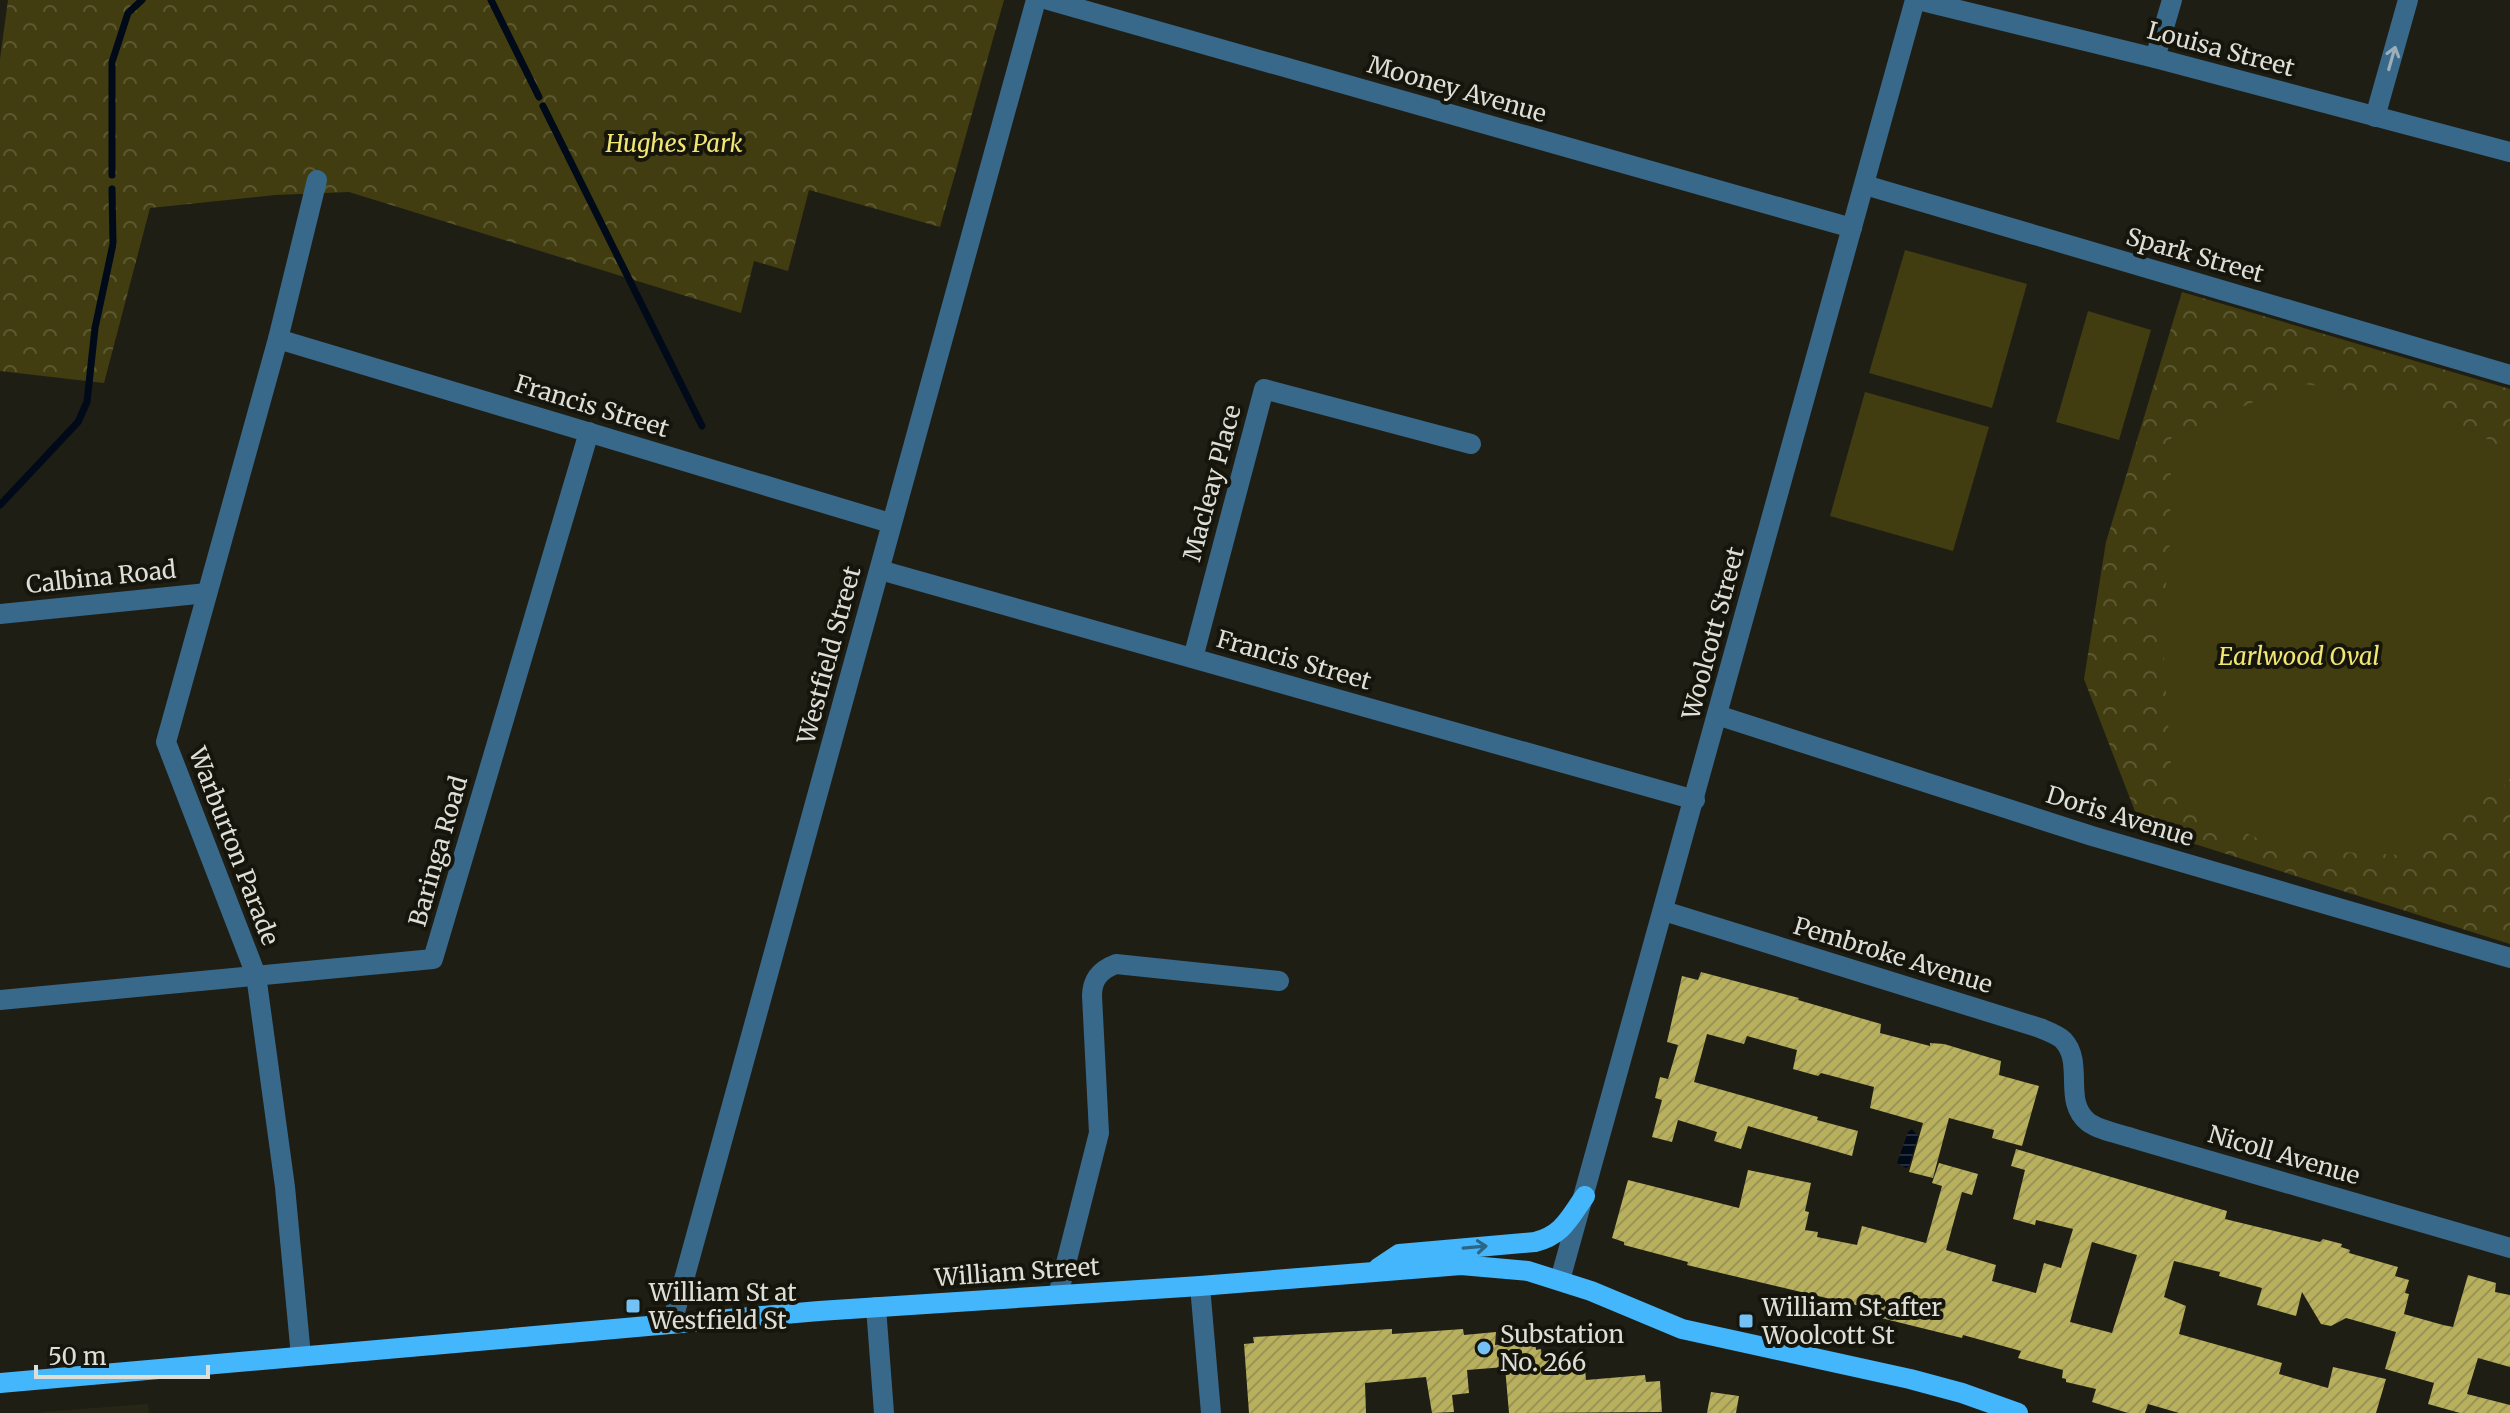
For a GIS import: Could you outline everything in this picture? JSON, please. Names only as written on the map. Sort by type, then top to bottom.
[{"type":"main road","points":[[1374,1270],[1399,1254],[1535,1242],[1549,1238],[1558,1233],[1585,1196]]},
{"type":"main road","name":"William Street","points":[[0,1383],[672,1323],[1200,1286],[1374,1270],[1480,1265],[1528,1271],[1560,1280],[1682,1329],[1910,1379],[2018,1413]]},
{"type":"street","name":"Westfield Street","points":[[672,1323],[1036,0]]},
{"type":"street","name":"Mooney Avenue","points":[[1048,0],[1852,228]]},
{"type":"street","name":"Woolcott Street","points":[[1560,1280],[1917,0]]},
{"type":"street","name":"Louisa Street","points":[[1917,0],[2155,58],[2510,152]]},
{"type":"street","points":[[2155,58],[2172,0]]},
{"type":"street","points":[[2375,117],[2408,0]]},
{"type":"street","name":"Warburton Parade","points":[[301,1356],[285,1187],[256,975],[166,742],[278,339],[317,180]]},
{"type":"street","name":"Spark Street","points":[[1865,185],[2510,375]]},
{"type":"street","name":"Francis Street","points":[[278,339],[890,523]]},
{"type":"street","name":"Macleay Place","points":[[1193,658],[1264,389],[1471,444]]},
{"type":"street","name":"Baringa Road","points":[[0,1000],[433,959],[589,432]]},
{"type":"street","name":"Francis Street","points":[[880,570],[1695,800]]},
{"type":"street","name":"Calbina Road","points":[[0,614],[207,593]]},
{"type":"street","name":"Doris Avenue","points":[[1717,715],[2092,836],[2510,958]]},
{"type":"street","name":"Pembroke Avenue","points":[[1664,911],[2040,1028],[2062,1040],[2072,1058],[2074,1081]]},
{"type":"street","points":[[1058,1295],[1099,1133],[1092,985],[1097,975],[1116,964],[1279,981]]},
{"type":"street","name":"Nicoll Avenue","points":[[2074,1081],[2074,1098],[2081,1114],[2090,1124],[2510,1248]]},
{"type":"street","points":[[1200,1286],[1211,1413]]},
{"type":"street","points":[[876,1307],[884,1413]]},
{"type":"shaded area","points":[[148,1404],[149,1413],[40,1413],[41,1412]]},
{"type":"green space","name":"Hughes Park","points":[[8,0],[1004,0],[940,227],[809,190],[788,271],[754,261],[741,313],[349,192],[275,195],[150,208],[104,383],[0,371],[0,59]]},
{"type":"green space","points":[[1905,250],[2027,284],[1992,408],[1869,373]]},
{"type":"green space","name":"Earlwood Oval","points":[[2182,292],[2510,389],[2510,944],[2141,827],[2084,679],[2106,542]]},
{"type":"green space","points":[[2088,311],[2151,330],[2119,440],[2056,422]]},
{"type":"green space","name":"Earlwood Oval","points":[[2297,383],[2418,400],[2510,452],[2510,778],[2508,783],[2402,855],[2280,849],[2173,798],[2162,630],[2170,541],[2171,438]]},
{"type":"green space","points":[[1865,392],[1989,427],[1953,551],[1830,516]]},
{"type":"water","points":[[1912,1129],[1918,1136],[1906,1168],[1897,1163],[1908,1132]]},
{"type":"building","points":[[1701,972],[1881,1024],[1880,1033],[1930,1046],[1930,1043],[1944,1044],[2001,1061],[1999,1075],[2039,1086],[2022,1146],[1992,1138],[1994,1130],[1949,1118],[1933,1178],[1909,1172],[1923,1123],[1870,1108],[1874,1087],[1793,1069],[1797,1050],[1747,1036],[1744,1044],[1707,1034],[1694,1082],[1858,1131],[1852,1156],[1748,1126],[1741,1149],[1714,1141],[1717,1132],[1678,1120],[1672,1142],[1652,1137],[1662,1100],[1655,1098],[1660,1077],[1668,1079],[1678,1045],[1667,1042],[1682,976],[1698,980]]},
{"type":"building","points":[[2016,1149],[2227,1211],[2225,1219],[2320,1242],[2323,1239],[2342,1244],[2341,1247],[2350,1250],[2349,1253],[2398,1267],[2395,1276],[2409,1280],[2404,1314],[2443,1325],[2453,1327],[2468,1275],[2496,1283],[2495,1292],[2510,1295],[2510,1367],[2478,1358],[2467,1394],[2510,1405],[2510,1413],[2460,1413],[2428,1404],[2434,1383],[2385,1369],[2396,1332],[2346,1318],[2331,1326],[2321,1324],[2302,1292],[2296,1316],[2257,1305],[2262,1288],[2219,1276],[2220,1272],[2174,1261],[2164,1297],[2186,1306],[2179,1334],[2282,1363],[2279,1374],[2328,1388],[2333,1367],[2386,1379],[2376,1413],[2179,1413],[2148,1404],[2145,1413],[2128,1413],[2092,1402],[2096,1389],[2066,1382],[2062,1378],[2063,1370],[2018,1358],[2021,1351],[1877,1317],[1877,1310],[1687,1265],[1688,1262],[1624,1245],[1624,1242],[1612,1238],[1628,1180],[1739,1208],[1748,1170],[1811,1183],[1805,1211],[1809,1212],[1805,1230],[1818,1232],[1817,1237],[1857,1245],[1862,1226],[1926,1243],[1942,1186],[1932,1183],[1939,1163],[1978,1174],[1972,1195],[1962,1192],[1946,1250],[1996,1265],[1992,1281],[2036,1293],[2044,1263],[2061,1268],[2073,1229],[2036,1220],[2035,1225],[2013,1219],[2025,1170],[2011,1166]],"holes":[[[2092,1242],[2137,1255],[2112,1333],[2070,1322]]]},
{"type":"building","points":[[1392,1329],[1392,1334],[1463,1329],[1464,1335],[1496,1332],[1495,1345],[1535,1342],[1536,1350],[1541,1349],[1542,1359],[1584,1356],[1586,1380],[1645,1375],[1646,1382],[1660,1381],[1662,1412],[1509,1413],[1505,1367],[1467,1370],[1469,1393],[1452,1395],[1454,1412],[1432,1413],[1426,1377],[1365,1383],[1366,1413],[1249,1413],[1244,1344],[1254,1343],[1253,1337]]},
{"type":"building","points":[[1711,1392],[1739,1396],[1736,1413],[1707,1413]]},
{"type":"waterway","points":[[112,175],[112,62],[128,13],[142,0]]},
{"type":"waterway","points":[[491,0],[539,97]]},
{"type":"waterway","points":[[543,106],[702,426]]},
{"type":"waterway","points":[[0,505],[78,422],[87,402],[95,328],[113,244],[112,189]]},
{"type":"place","name":"William St at Westfield St","points":[[633,1306]]},
{"type":"place","name":"William St after Woolcott St","points":[[1746,1321]]},
{"type":"place","name":"Substation No. 266","points":[[1484,1348]]}]
